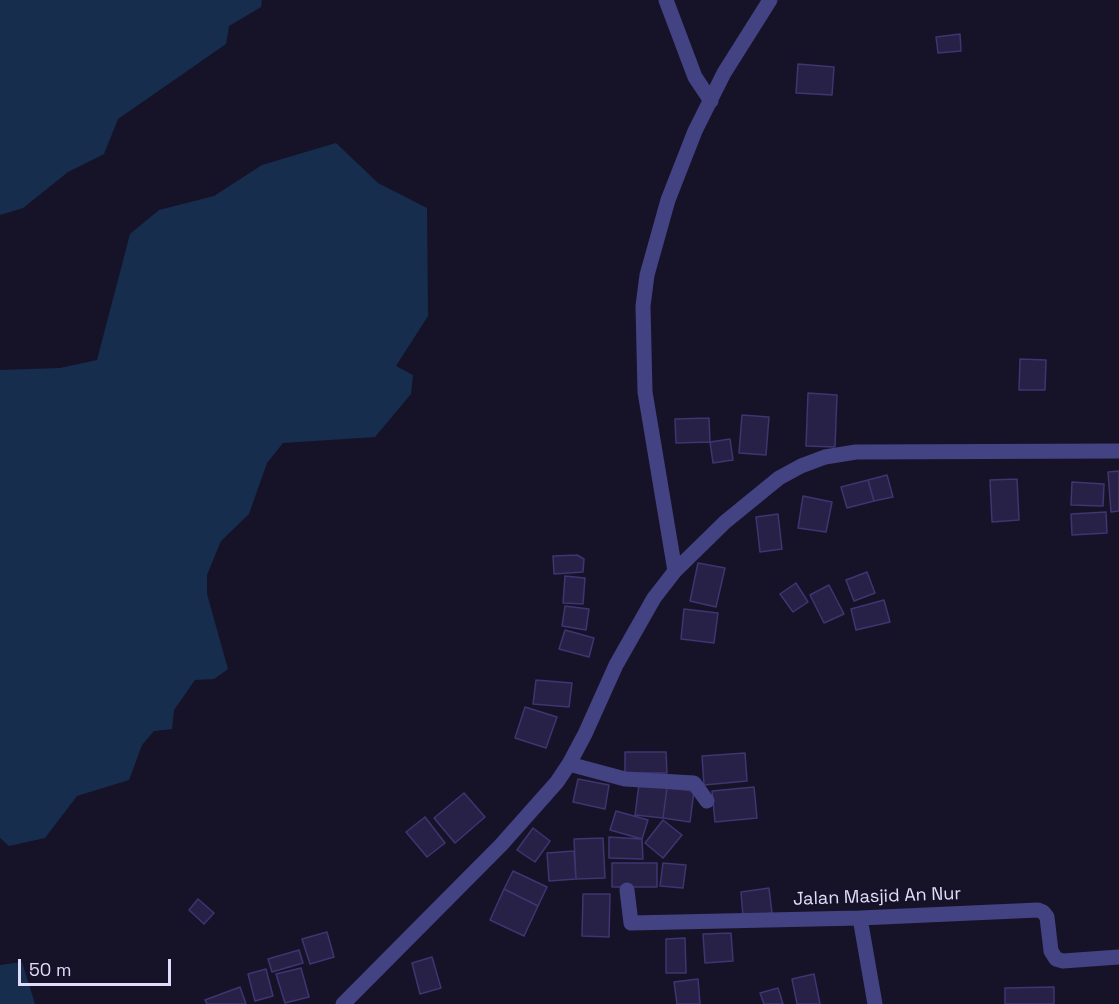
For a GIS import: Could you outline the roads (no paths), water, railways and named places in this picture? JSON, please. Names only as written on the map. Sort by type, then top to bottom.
[{"type":"street","points":[[666,0],[694,77],[711,101]]},
{"type":"street","points":[[675,571],[645,392],[643,306],[647,275],[668,200],[695,131],[730,64],[770,0]]},
{"type":"street","points":[[343,1004],[501,845],[557,782],[569,764],[616,665],[654,598],[675,571],[725,522],[778,478],[825,457],[856,453],[1119,451]]},
{"type":"street","points":[[569,764],[625,779],[694,783],[707,801]]},
{"type":"street","name":"Jalan Masjid An Nur","points":[[627,890],[631,923],[860,918],[1038,910],[1047,917],[1051,951],[1056,959],[1063,961],[1119,957]]},
{"type":"street","points":[[860,918],[875,1004]]},
{"type":"water","points":[[0,0],[262,0],[261,7],[229,26],[226,44],[118,119],[104,154],[68,172],[23,208],[0,215]]},
{"type":"water","points":[[336,143],[378,183],[427,208],[428,316],[396,366],[413,375],[411,394],[375,437],[283,443],[267,463],[249,514],[221,541],[207,575],[207,594],[228,669],[214,679],[195,680],[174,710],[172,729],[154,731],[142,745],[129,780],[77,796],[45,838],[9,846],[0,838],[0,370],[60,368],[97,360],[130,234],[159,210],[214,196],[262,165]]},
{"type":"water","points":[[22,962],[35,1004],[0,1004],[0,965]]}]
